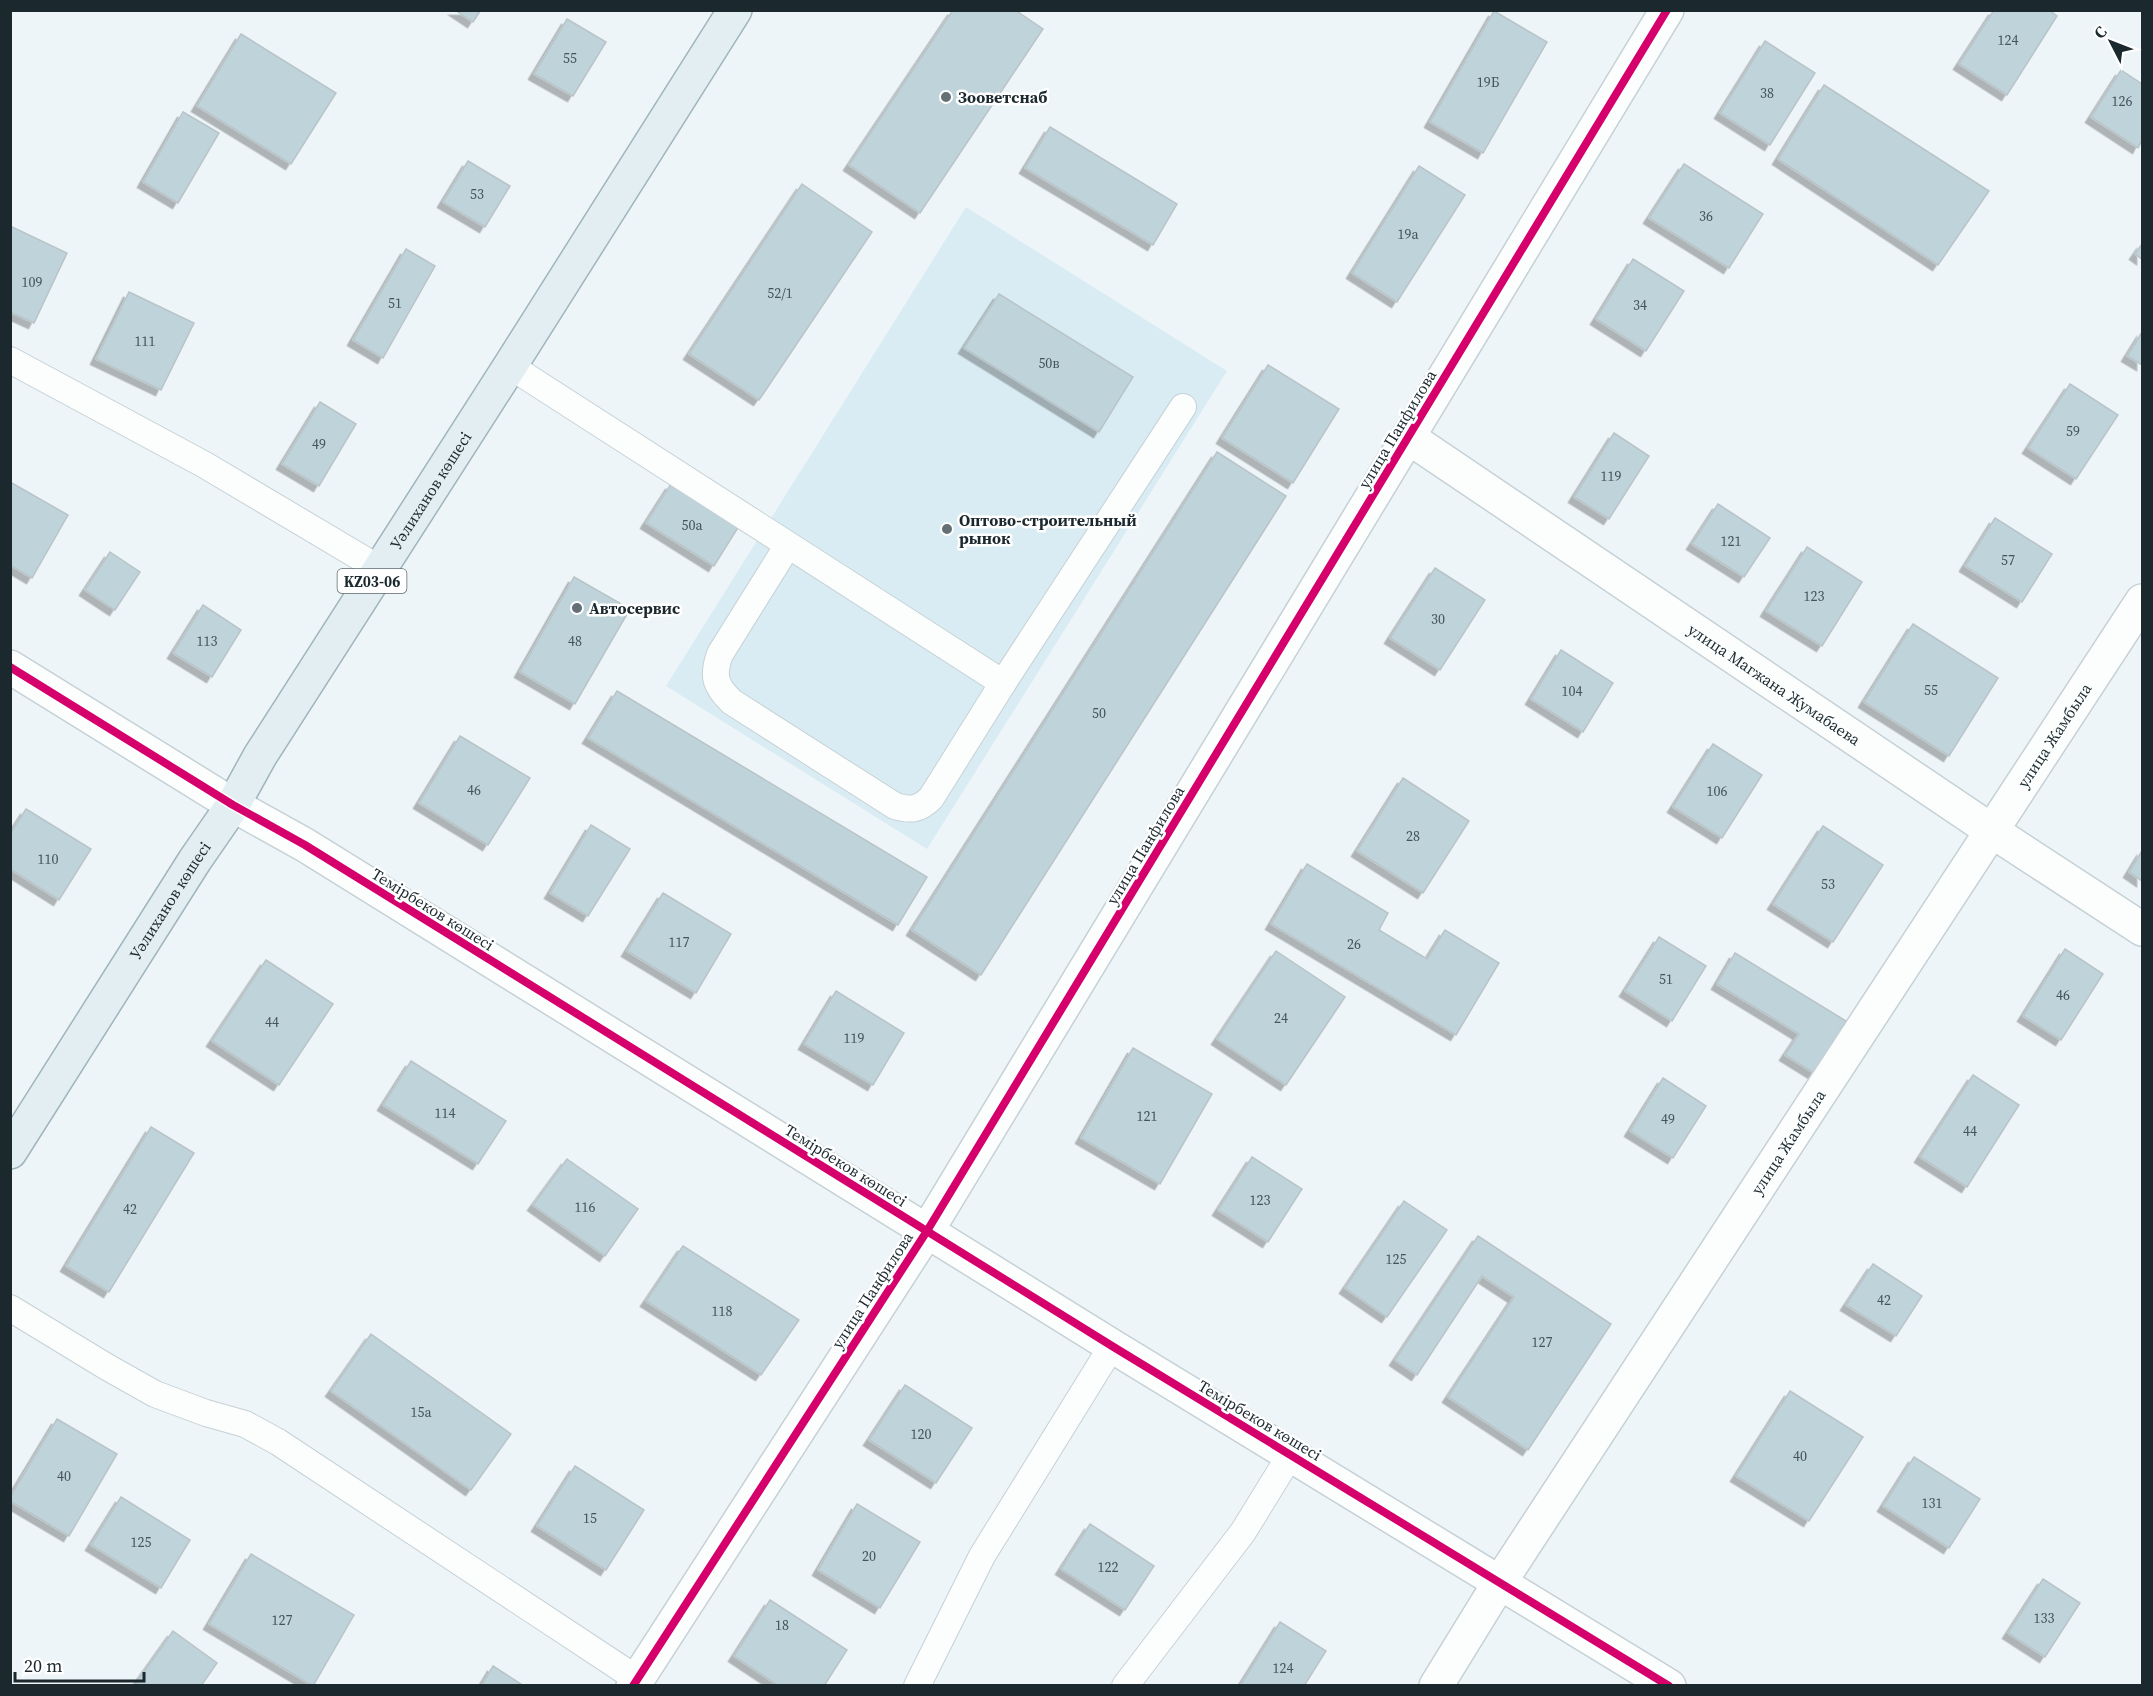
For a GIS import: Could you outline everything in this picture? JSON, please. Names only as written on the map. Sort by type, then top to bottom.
[{"type":"main road","name":"Уәлиханов көшесі","points":[[10,1152],[188,871],[233,805],[260,756],[735,10]]},
{"type":"street","name":"улица Панфилова","points":[[635,1682],[927,1231],[1667,10]]},
{"type":"street","name":"улица Магжана Жумабаева","points":[[1408,437],[1992,831],[2142,928]]},
{"type":"street","name":"улица Жамбыла","points":[[1436,1686],[1500,1582],[2142,601]]},
{"type":"street","name":"Темірбеков көшесі","points":[[10,667],[233,805],[305,845],[1112,1346],[1669,1686]]},
{"type":"lane","points":[[10,360],[205,465],[380,569]]},
{"type":"lane","points":[[510,366],[1003,683]]},
{"type":"lane","points":[[788,545],[720,654],[715,667],[716,681],[722,693],[732,702],[895,806],[905,810],[915,809],[924,805],[931,798],[1003,683],[1184,407]]},
{"type":"lane","points":[[10,1308],[155,1394],[206,1413],[245,1424],[278,1442],[635,1682]]},
{"type":"lane","points":[[917,1686],[982,1556],[1112,1346]]},
{"type":"lane","points":[[1125,1686],[1243,1532],[1290,1454]]},
{"type":"shaded area","name":"Оптово-строительный рынок","points":[[966,207],[1227,371],[927,849],[666,686]]},
{"type":"building","points":[[455,10],[481,10],[473,22]]},
{"type":"building","name":"Зооветснаб","points":[[953,10],[1015,10],[1043,29],[920,213],[849,165]]},
{"type":"building","points":[[1994,10],[2049,10],[2057,16],[2007,95],[1959,64]]},
{"type":"building","points":[[1494,11],[1547,42],[1483,153],[1430,122]]},
{"type":"building","points":[[567,19],[606,42],[573,96],[534,74]]},
{"type":"building","points":[[241,34],[336,93],[291,164],[197,106]]},
{"type":"building","points":[[1765,41],[1815,73],[1770,145],[1720,113]]},
{"type":"building","points":[[2121,70],[2142,84],[2142,140],[2138,148],[2091,117]]},
{"type":"building","points":[[1824,85],[1989,191],[1938,265],[1778,159]]},
{"type":"building","points":[[183,112],[219,133],[178,203],[143,182]]},
{"type":"building","points":[[1050,127],[1177,204],[1153,245],[1025,168]]},
{"type":"building","points":[[468,161],[510,186],[485,227],[443,202]]},
{"type":"building","points":[[1684,164],[1763,214],[1729,268],[1649,218]]},
{"type":"building","points":[[1419,166],[1465,195],[1397,302],[1352,273]]},
{"type":"building","points":[[802,184],[872,232],[759,400],[689,354]]},
{"type":"building","points":[[10,226],[67,253],[34,323],[10,312]]},
{"type":"building","points":[[2142,244],[2142,259],[2135,254]]},
{"type":"building","points":[[406,249],[435,266],[383,358],[353,340]]},
{"type":"building","points":[[1633,259],[1684,291],[1646,351],[1596,319]]},
{"type":"building","points":[[129,292],[194,323],[161,390],[96,359]]},
{"type":"building","points":[[999,294],[1133,377],[1099,432],[964,348]]},
{"type":"building","points":[[2142,332],[2142,365],[2127,356]]},
{"type":"building","points":[[1268,365],[1339,409],[1293,483],[1222,438]]},
{"type":"building","points":[[2070,384],[2118,415],[2076,479],[2028,448]]},
{"type":"building","points":[[320,402],[356,424],[319,486],[282,464]]},
{"type":"building","points":[[1614,433],[1649,456],[1609,519],[1574,497]]},
{"type":"building","points":[[1217,452],[1286,496],[981,975],[912,930]]},
{"type":"building","points":[[10,482],[68,515],[32,578],[10,565]]},
{"type":"building","points":[[671,484],[739,526],[714,566],[646,523]]},
{"type":"building","points":[[1718,504],[1770,538],[1744,577],[1692,544]]},
{"type":"building","points":[[1995,518],[2052,554],[2022,602],[1965,566]]},
{"type":"building","points":[[1807,547],[1862,582],[1822,646],[1766,611]]},
{"type":"building","points":[[110,552],[140,572],[115,610],[85,590]]},
{"type":"building","points":[[1435,568],[1485,600],[1440,670],[1390,638]]},
{"type":"building","points":[[574,577],[630,609],[575,704],[520,672]]},
{"type":"building","points":[[203,605],[241,630],[212,677],[173,653]]},
{"type":"building","points":[[1913,624],[1998,678],[1949,756],[1864,702]]},
{"type":"building","points":[[1561,650],[1613,683],[1583,732],[1531,699]]},
{"type":"building","points":[[617,691],[927,877],[898,925],[588,738]]},
{"type":"building","points":[[460,736],[530,778],[488,845],[419,803]]},
{"type":"building","points":[[1713,744],[1762,775],[1722,838],[1673,807]]},
{"type":"building","points":[[1403,778],[1469,821],[1423,893],[1357,851]]},
{"type":"building","points":[[26,809],[91,849],[59,900],[10,869],[10,834]]},
{"type":"building","points":[[591,825],[630,849],[588,916],[550,893]]},
{"type":"building","points":[[1823,826],[1883,865],[1833,942],[1773,904]]},
{"type":"building","points":[[2142,851],[2142,881],[2129,872]]},
{"type":"building","points":[[1307,864],[1388,913],[1379,930],[1427,959],[1445,930],[1499,963],[1456,1035],[1271,924]]},
{"type":"building","points":[[663,893],[731,934],[696,993],[627,951]]},
{"type":"building","points":[[1659,937],[1706,966],[1672,1021],[1625,991]]},
{"type":"building","points":[[2065,949],[2103,974],[2061,1040],[2023,1016]]},
{"type":"building","points":[[1276,951],[1345,997],[1286,1085],[1217,1039]]},
{"type":"building","points":[[1735,953],[1846,1021],[1814,1073],[1785,1055],[1799,1034],[1717,984]]},
{"type":"building","points":[[266,960],[333,1004],[279,1085],[212,1041]]},
{"type":"building","points":[[836,991],[904,1033],[873,1085],[804,1044]]},
{"type":"building","points":[[1133,1048],[1212,1094],[1160,1184],[1081,1138]]},
{"type":"building","points":[[411,1061],[506,1121],[478,1164],[383,1105]]},
{"type":"building","points":[[1973,1075],[2019,1105],[1967,1187],[1920,1157]]},
{"type":"building","points":[[1663,1078],[1706,1106],[1673,1158],[1630,1131]]},
{"type":"building","points":[[151,1127],[194,1153],[109,1292],[66,1266]]},
{"type":"building","points":[[1252,1157],[1302,1189],[1268,1242],[1218,1210]]},
{"type":"building","points":[[567,1159],[638,1209],[605,1256],[533,1205]]},
{"type":"building","points":[[1404,1201],[1447,1230],[1387,1317],[1345,1288]]},
{"type":"building","points":[[1478,1236],[1611,1324],[1528,1450],[1448,1397],[1514,1297],[1482,1276],[1417,1375],[1395,1360]]},
{"type":"building","points":[[683,1246],[799,1320],[761,1375],[646,1301]]},
{"type":"building","points":[[1873,1264],[1922,1296],[1896,1336],[1846,1305]]},
{"type":"building","points":[[371,1334],[511,1434],[471,1490],[331,1391]]},
{"type":"building","points":[[905,1385],[972,1428],[936,1483],[869,1440]]},
{"type":"building","points":[[1790,1391],[1863,1437],[1809,1521],[1736,1476]]},
{"type":"building","points":[[57,1419],[117,1454],[69,1536],[10,1501],[10,1497]]},
{"type":"building","points":[[1914,1457],[1980,1499],[1949,1548],[1883,1506]]},
{"type":"building","points":[[575,1466],[644,1510],[606,1570],[537,1526]]},
{"type":"building","points":[[121,1497],[190,1540],[161,1588],[91,1545]]},
{"type":"building","points":[[857,1504],[920,1542],[880,1608],[818,1570]]},
{"type":"building","points":[[1090,1524],[1154,1566],[1125,1610],[1061,1569]]},
{"type":"building","points":[[251,1554],[354,1615],[313,1686],[209,1624]]},
{"type":"building","points":[[2043,1579],[2080,1603],[2045,1657],[2008,1633]]},
{"type":"building","points":[[770,1600],[847,1650],[824,1686],[779,1686],[734,1656]]},
{"type":"building","points":[[1280,1622],[1326,1651],[1304,1686],[1240,1686]]},
{"type":"building","points":[[173,1631],[217,1663],[201,1686],[134,1686]]},
{"type":"building","points":[[493,1666],[524,1686],[481,1686]]},
{"type":"cycle path","points":[[633,1686],[927,1231],[1667,10]]},
{"type":"cycle path","points":[[10,667],[233,805],[305,845],[1112,1346],[1669,1686]]},
{"type":"place","name":"Зооветснаб","points":[[946,97]]},
{"type":"place","name":"Оптово-строительный рынок","points":[[947,529]]},
{"type":"place","name":"Автосервис","points":[[577,608]]}]
